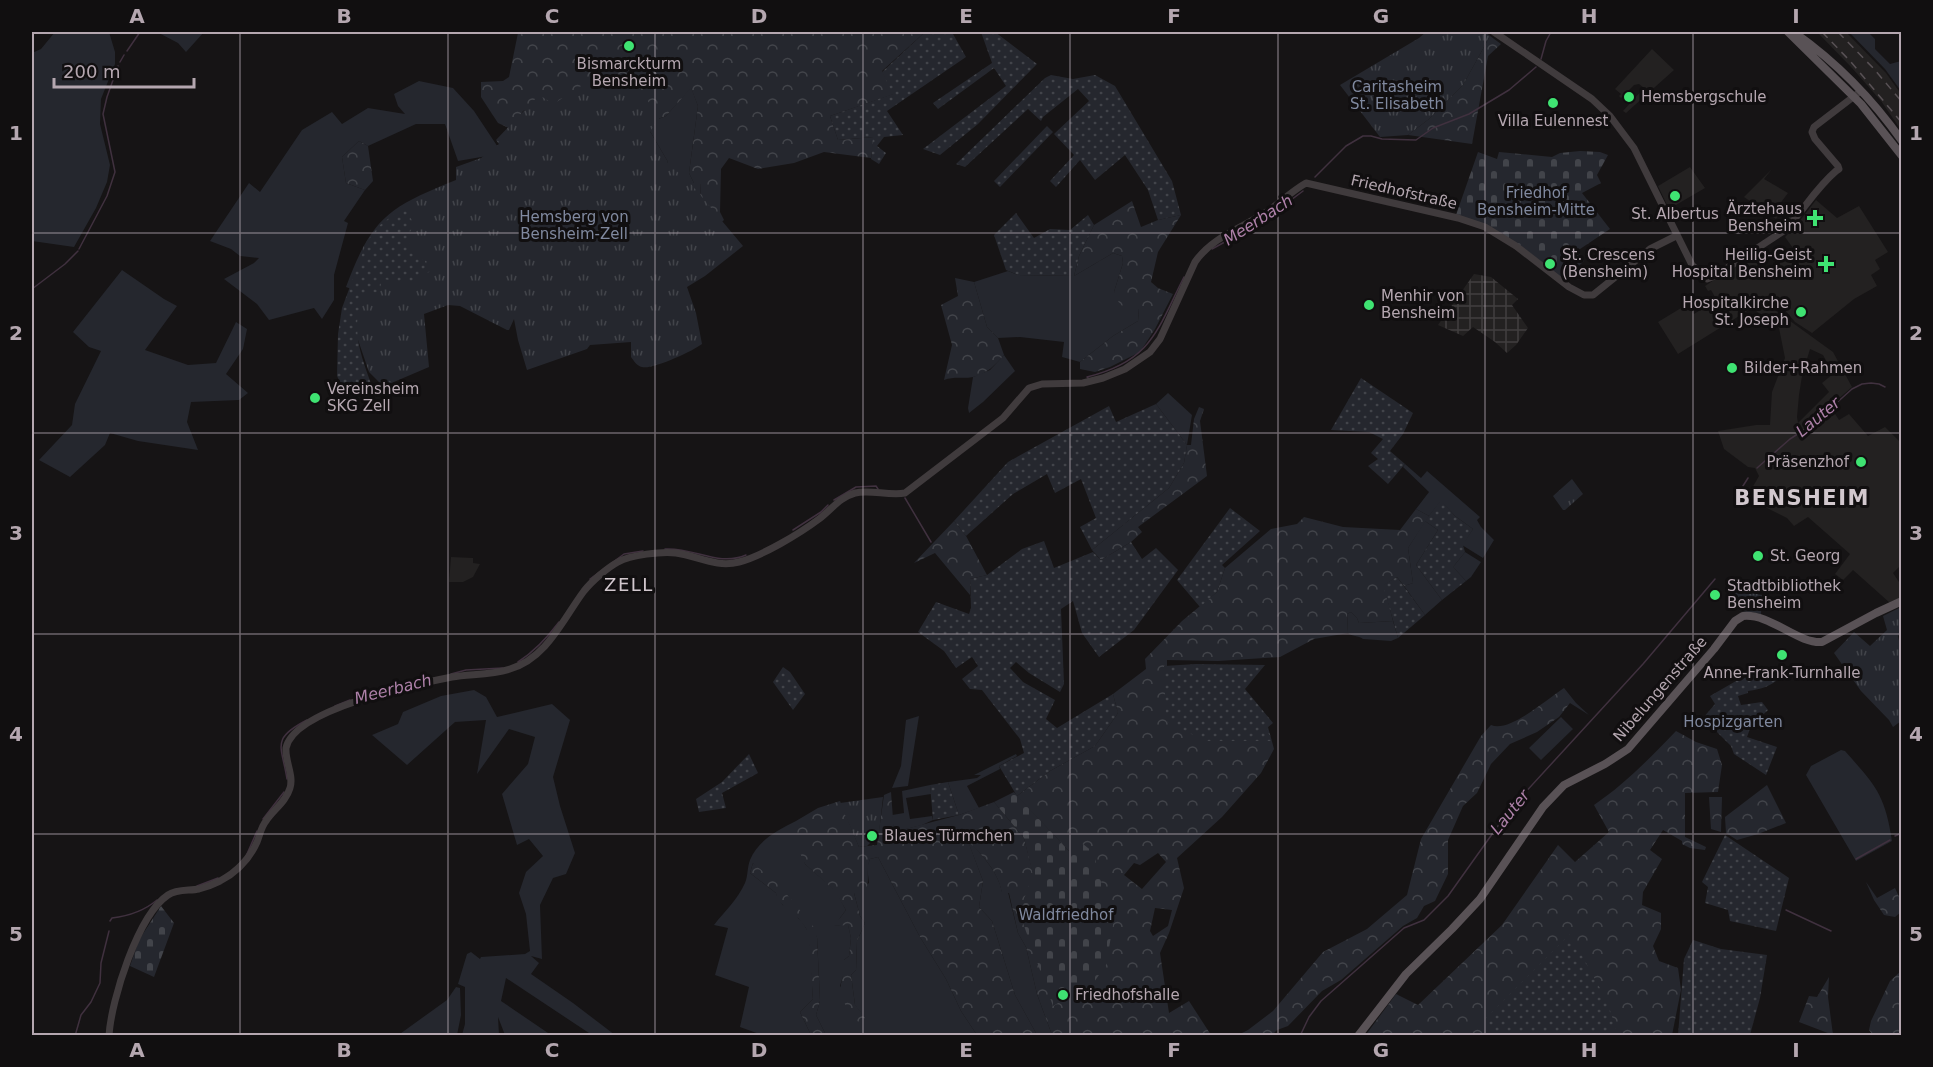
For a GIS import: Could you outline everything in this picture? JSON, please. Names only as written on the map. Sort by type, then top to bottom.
[{"type":"main road","points":[[1788,32],[1857,93],[1902,156]]},
{"type":"main road","points":[[1793,32],[1835,66],[1902,141]]},
{"type":"main road","name":"Nibelungenstraße","points":[[1358,1035],[1406,974],[1480,899],[1543,807],[1564,785],[1628,749],[1735,621],[1743,616],[1760,617],[1808,639],[1822,642],[1902,601]]},
{"type":"street","points":[[1494,32],[1592,99],[1610,116],[1634,148],[1692,265],[1700,275],[1710,279],[1785,230],[1820,186],[1839,169],[1812,132],[1814,127],[1857,93]]},
{"type":"street","name":"Friedhofstraße","points":[[109,1035],[114,1001],[135,943],[145,923],[166,896],[178,891],[204,888],[220,881],[234,873],[247,860],[266,821],[284,800],[291,787],[286,748],[291,736],[300,728],[339,707],[392,691],[453,677],[514,668],[545,645],[556,633],[585,590],[619,561],[675,553],[716,564],[739,562],[802,530],[856,492],[886,495],[905,493],[1002,418],[1029,388],[1042,384],[1083,383],[1103,378],[1125,369],[1150,352],[1160,339],[1201,253],[1214,241],[1258,218],[1306,183],[1458,218],[1485,227],[1516,246],[1569,287],[1584,295],[1593,295],[1650,249],[1676,236]]},
{"type":"shaded area","points":[[1817,32],[1846,32],[1886,73],[1901,94],[1901,130],[1881,101]]},
{"type":"shaded area","name":"Hemsbergschule","points":[[1652,49],[1674,70],[1626,113],[1623,111],[1644,88],[1639,84],[1634,85],[1621,98],[1619,96],[1621,94],[1615,89]]},
{"type":"shaded area","points":[[1690,167],[1705,188],[1669,209],[1658,186]]},
{"type":"shaded area","points":[[1772,169],[1764,179],[1788,193],[1779,205],[1793,216],[1790,219],[1781,212],[1776,219],[1744,197]]},
{"type":"shaded area","points":[[1816,200],[1837,218],[1859,206],[1888,252],[1875,260],[1880,269],[1871,275],[1877,286],[1854,299],[1812,333],[1795,322],[1770,293],[1765,303],[1833,352],[1852,387],[1830,406],[1839,420],[1849,414],[1868,436],[1885,427],[1901,443],[1901,565],[1893,573],[1901,585],[1901,597],[1890,603],[1853,570],[1843,580],[1835,574],[1850,554],[1808,517],[1794,526],[1787,518],[1759,504],[1748,495],[1759,476],[1755,468],[1748,467],[1724,449],[1718,431],[1770,425],[1772,392],[1785,358],[1779,328],[1752,308],[1678,354],[1658,322],[1686,305],[1694,314],[1715,301],[1711,290],[1708,291],[1705,286],[1753,254],[1763,273],[1786,257],[1789,261],[1798,255],[1785,237]],"holes":[[[1810,349],[1823,355],[1833,374],[1822,383],[1829,392],[1798,423],[1802,376]]]},
{"type":"shaded area","points":[[1474,274],[1491,277],[1518,299],[1512,305],[1528,328],[1507,353],[1473,327],[1463,336],[1438,325]]},
{"type":"shaded area","points":[[451,557],[473,558],[473,563],[480,564],[473,577],[463,582],[449,582]]},
{"type":"green space","points":[[55,32],[109,32],[115,52],[115,64],[101,99],[100,124],[110,165],[107,182],[96,208],[74,247],[32,241],[32,53],[41,49]]},
{"type":"green space","points":[[157,32],[204,32],[186,52],[178,43]]},
{"type":"green space","points":[[514,32],[925,32],[882,71],[894,94],[830,116],[838,140],[874,137],[871,158],[824,152],[794,163],[758,169],[729,158],[721,169],[720,212],[724,220],[693,246],[675,257],[648,252],[626,252],[604,257],[579,268],[571,218],[634,177],[619,164],[589,149],[606,130],[629,134],[641,120],[668,162],[646,179],[655,217],[665,232],[700,199],[701,184],[694,183],[689,173],[698,106],[691,88],[666,116],[658,119],[621,82],[581,138],[556,138],[532,107],[523,111],[511,129],[498,123],[481,97],[481,82],[503,81],[509,77],[518,33]]},
{"type":"green space","points":[[925,32],[957,32],[953,34],[966,57],[887,111],[903,135],[884,137],[877,146],[886,153],[879,164],[871,159],[873,137],[838,140],[830,116],[893,94],[882,72]]},
{"type":"green space","points":[[981,32],[995,32],[1037,64],[978,124],[940,155],[923,149],[1006,86],[994,68],[938,109],[933,103],[992,63]]},
{"type":"green space","name":"Caritasheim St. Elisabeth","points":[[1426,32],[1485,32],[1490,36],[1463,85],[1429,119],[1408,135],[1380,137],[1340,85]]},
{"type":"green space","points":[[1849,32],[1868,32],[1875,39],[1875,49],[1890,64],[1901,61],[1901,91],[1885,69]]},
{"type":"green space","points":[[1490,36],[1501,44],[1488,56],[1472,144],[1408,135],[1429,119],[1463,85]]},
{"type":"green space","name":"Hemsberg von Bensheim-Zell","points":[[604,75],[632,83],[659,114],[659,119],[643,141],[691,184],[743,246],[687,287],[696,313],[702,344],[672,359],[647,367],[639,366],[631,357],[631,342],[590,345],[587,349],[527,370],[514,319],[507,330],[460,306],[448,305],[424,314],[429,367],[375,390],[379,382],[369,372],[356,334],[355,320],[360,292],[346,287],[355,263],[375,230],[399,207],[456,180],[456,167],[481,158],[499,144],[496,140],[539,95],[554,104],[575,89]]},
{"type":"green space","points":[[1051,75],[1073,79],[1095,75],[1115,86],[1172,181],[1181,215],[1158,220],[1148,190],[1125,155],[1095,180],[1080,160],[1056,187],[1050,181],[1074,155],[1054,134],[1089,101],[1078,89],[1041,121],[1028,109],[965,167],[956,164],[1045,78]]},
{"type":"green space","points":[[419,81],[453,88],[474,111],[529,194],[580,165],[588,149],[581,138],[621,82],[658,119],[666,116],[691,87],[698,106],[689,173],[694,183],[701,183],[700,199],[665,232],[655,217],[646,179],[668,162],[641,120],[629,134],[606,130],[589,149],[619,164],[634,177],[571,218],[540,224],[505,239],[495,210],[455,199],[460,193],[459,174],[493,155],[458,161],[445,124],[416,124],[368,146],[359,141],[342,157],[346,183],[365,190],[344,221],[348,223],[334,275],[334,300],[322,319],[314,308],[269,320],[257,304],[224,279],[259,258],[240,256],[231,249],[210,241],[249,183],[260,192],[302,130],[332,112],[342,124],[368,108],[405,114],[398,106],[394,94]]},
{"type":"green space","points":[[1047,126],[1053,132],[1000,187],[994,181]]},
{"type":"green space","points":[[359,141],[368,146],[373,181],[365,190],[346,183],[342,157]]},
{"type":"green space","name":"Friedhof Bensheim-Mitte","points":[[1478,152],[1497,159],[1499,152],[1552,157],[1560,153],[1600,152],[1608,155],[1597,175],[1601,183],[1582,193],[1610,229],[1577,251],[1584,261],[1564,280],[1521,246],[1456,215]]},
{"type":"green space","points":[[1132,201],[1141,227],[1158,220],[1181,215],[1158,252],[1151,282],[1158,288],[1173,294],[1140,352],[1095,372],[1080,369],[1080,362],[1113,336],[1138,321],[1139,309],[1120,305],[1114,292],[1123,263],[1122,256],[1113,253],[1074,276],[1079,256],[1094,225]]},
{"type":"green space","points":[[404,207],[414,224],[406,240],[432,270],[412,283],[382,279],[379,293],[366,291],[358,316],[357,328],[364,365],[373,389],[346,395],[337,376],[338,334],[342,308],[367,241],[380,225]]},
{"type":"green space","points":[[1016,213],[1034,238],[1050,229],[1070,230],[1088,215],[1094,225],[1079,256],[1074,276],[1018,275],[1006,270],[994,235]]},
{"type":"green space","points":[[1113,253],[1122,256],[1123,263],[1114,292],[1139,308],[1138,321],[1113,336],[1080,362],[1062,357],[1064,342],[1020,337],[998,338],[987,327],[974,282],[1008,271],[1018,275],[1074,276]]},
{"type":"green space","points":[[122,270],[177,306],[145,350],[188,365],[216,363],[236,322],[247,329],[243,349],[226,374],[248,393],[239,400],[191,402],[187,422],[198,450],[138,441],[110,433],[105,445],[70,477],[39,460],[72,425],[75,404],[101,351],[89,347],[73,332]]},
{"type":"green space","points":[[955,278],[974,282],[987,327],[998,338],[1004,355],[990,369],[978,376],[944,380],[952,345],[941,305],[958,296]]},
{"type":"green space","points":[[1004,355],[1015,371],[969,413],[973,377],[990,370]]},
{"type":"green space","points":[[1361,378],[1413,413],[1403,434],[1390,451],[1405,464],[1388,484],[1368,466],[1378,459],[1371,453],[1383,439],[1369,432],[1331,430]]},
{"type":"green space","points":[[1168,393],[1192,415],[1187,445],[1156,404]]},
{"type":"green space","points":[[1156,404],[1187,445],[1184,463],[1169,488],[1092,550],[1080,527],[1096,518],[1081,479],[1055,493],[1047,474],[1013,494],[966,536],[954,521],[1008,462],[1109,406],[1116,422]]},
{"type":"green space","points":[[1199,407],[1204,409],[1200,421],[1207,476],[1138,527],[1142,532],[1131,542],[1101,560],[1092,550],[1169,488],[1184,463],[1187,445],[1191,445],[1194,419]]},
{"type":"green space","points":[[1405,464],[1421,478],[1427,471],[1480,517],[1477,520],[1481,527],[1494,540],[1483,558],[1462,545],[1473,529],[1455,516],[1441,501],[1429,516],[1416,509],[1429,492],[1403,467]]},
{"type":"green space","points":[[1572,479],[1583,494],[1563,510],[1553,496]]},
{"type":"green space","points":[[1441,500],[1455,516],[1473,529],[1463,545],[1465,552],[1453,567],[1466,581],[1442,600],[1416,565],[1438,530],[1425,521]]},
{"type":"green space","points":[[1230,508],[1260,531],[1222,565],[1225,568],[1217,592],[1200,607],[1177,580]]},
{"type":"green space","points":[[1416,509],[1429,516],[1408,548],[1413,583],[1404,586],[1397,577],[1384,585],[1393,621],[1359,623],[1351,612],[1347,614],[1348,633],[1314,639],[1280,657],[1218,661],[1167,660],[1167,676],[1181,695],[1268,727],[1274,749],[1261,773],[1222,817],[1177,858],[1184,888],[1160,953],[1169,1013],[1189,1001],[1211,1035],[1052,1035],[1037,994],[1026,947],[1018,933],[1009,893],[1002,893],[993,871],[968,841],[983,881],[979,907],[992,921],[1015,995],[1037,1035],[977,1035],[961,1011],[946,979],[920,937],[878,857],[870,859],[865,893],[854,893],[860,916],[865,923],[857,941],[856,970],[851,975],[855,1005],[865,1018],[864,1021],[858,1022],[845,1005],[841,995],[844,960],[849,956],[851,938],[848,925],[833,926],[832,924],[846,910],[834,890],[805,864],[796,844],[796,821],[818,808],[840,801],[859,847],[877,845],[884,795],[891,792],[894,832],[959,815],[994,802],[1024,838],[1033,873],[1069,851],[1017,796],[1050,771],[1095,746],[1118,713],[1113,694],[1146,669],[1145,659],[1182,621],[1217,592],[1225,568],[1271,529],[1297,524],[1304,517],[1343,527],[1400,530]],"holes":[[[1158,853],[1166,862],[1142,889],[1124,875],[1134,863],[1140,865]],[[1155,908],[1172,910],[1168,926],[1153,936],[1150,931]]]},
{"type":"green space","points":[[954,521],[966,536],[987,575],[970,579],[970,595],[935,553],[914,563]]},
{"type":"green space","points":[[1425,521],[1438,530],[1416,565],[1442,600],[1425,615],[1404,586],[1413,583],[1408,548]]},
{"type":"green space","points":[[1044,541],[1054,568],[1093,552],[1101,560],[1131,542],[1142,559],[1156,548],[1178,570],[1134,630],[1099,657],[1082,633],[1073,601],[1061,609],[1064,684],[1060,692],[1016,662],[1010,668],[1023,682],[1055,700],[1046,719],[1057,728],[1113,694],[1118,713],[1095,746],[1050,771],[1017,796],[999,766],[1024,753],[1020,739],[982,690],[970,689],[962,679],[978,666],[972,657],[956,668],[944,651],[918,632],[936,602],[969,614],[971,608],[970,579],[987,575],[1022,549]]},
{"type":"green space","points":[[1465,552],[1481,562],[1466,581],[1453,567]]},
{"type":"green space","points":[[1397,577],[1425,615],[1398,638],[1383,585]]},
{"type":"green space","points":[[1739,591],[1762,595],[1761,614],[1741,611],[1735,607],[1729,595]]},
{"type":"green space","points":[[1901,607],[1901,633],[1898,636],[1902,656],[1901,721],[1893,727],[1861,691],[1834,653],[1854,632],[1870,646],[1887,630],[1883,616]]},
{"type":"green space","points":[[1351,612],[1359,623],[1393,621],[1398,638],[1391,641],[1363,639],[1348,633],[1347,614]]},
{"type":"green space","points":[[1265,665],[1245,689],[1273,723],[1267,728],[1271,741],[1205,741],[1166,721],[1164,666]]},
{"type":"green space","points":[[783,667],[790,672],[805,694],[793,710],[773,682]]},
{"type":"green space","name":"Hospizgarten","points":[[1762,672],[1782,676],[1766,686],[1738,696],[1741,705],[1762,702],[1768,710],[1751,726],[1747,737],[1777,747],[1766,775],[1734,754],[1731,746],[1703,718],[1715,704],[1710,696],[1736,681]]},
{"type":"green space","points":[[1564,688],[1589,715],[1570,703],[1559,717],[1537,732],[1510,744],[1491,764],[1477,793],[1463,806],[1448,840],[1448,874],[1435,901],[1424,906],[1417,918],[1403,926],[1341,980],[1322,991],[1288,1026],[1277,1030],[1272,1035],[1238,1035],[1273,1011],[1323,952],[1367,929],[1407,895],[1421,839],[1481,736],[1491,725],[1508,724],[1518,719]]},
{"type":"green space","points":[[474,690],[486,697],[497,717],[552,704],[570,720],[553,777],[575,853],[566,874],[553,878],[540,905],[542,959],[531,956],[539,963],[531,974],[615,1035],[592,1035],[506,978],[501,1001],[551,1035],[505,1035],[498,1017],[499,1035],[462,1035],[465,1024],[465,987],[458,984],[467,954],[471,952],[480,959],[481,957],[525,954],[530,951],[526,914],[519,893],[526,872],[543,856],[529,839],[517,845],[502,794],[528,764],[535,737],[509,729],[477,774],[486,720],[455,722],[407,765],[372,735],[398,724],[403,712],[441,696]]},
{"type":"green space","points":[[919,716],[908,786],[892,788],[901,766],[906,720]]},
{"type":"green space","points":[[1561,717],[1573,729],[1541,760],[1529,748]]},
{"type":"green space","points":[[1676,731],[1696,742],[1717,749],[1722,765],[1718,792],[1685,793],[1685,837],[1706,847],[1705,850],[1690,848],[1663,830],[1650,850],[1662,859],[1643,892],[1642,905],[1661,913],[1661,929],[1653,946],[1659,961],[1678,968],[1681,990],[1672,1035],[1365,1036],[1396,994],[1418,1005],[1502,925],[1558,845],[1575,862],[1609,832],[1594,805],[1647,761]]},
{"type":"green space","points":[[1841,750],[1845,751],[1877,791],[1886,812],[1892,841],[1856,861],[1806,775],[1811,766]]},
{"type":"green space","points":[[749,754],[758,773],[722,793],[726,808],[699,812],[696,799],[722,782]]},
{"type":"green space","points":[[1016,754],[1017,756],[999,766],[1000,769],[967,786],[979,808],[959,815],[948,782],[977,778],[981,775],[974,775]]},
{"type":"green space","points":[[948,782],[959,815],[933,820],[930,785]]},
{"type":"green space","points":[[930,785],[931,794],[906,798],[910,819],[932,816],[933,820],[894,832],[892,815],[904,813],[902,791]]},
{"type":"green space","points":[[1767,785],[1786,823],[1737,840],[1726,833],[1725,817]]},
{"type":"green space","name":"Waldfriedhof","points":[[1014,792],[1069,851],[1083,844],[1093,852],[1113,925],[1106,965],[1094,982],[1053,1006],[1019,912],[1033,875],[1024,838],[994,802]]},
{"type":"green space","points":[[883,797],[879,833],[871,835],[871,842],[867,846],[859,847],[840,803]]},
{"type":"green space","points":[[1709,797],[1722,797],[1721,832],[1711,829]]},
{"type":"green space","points":[[796,821],[805,864],[835,890],[846,910],[834,926],[848,924],[851,938],[849,956],[844,960],[844,973],[840,986],[865,1018],[855,1005],[851,975],[856,970],[857,941],[865,923],[860,916],[854,893],[869,883],[867,867],[870,859],[878,857],[920,937],[946,979],[961,1011],[977,1035],[826,1035],[816,1015],[820,1001],[817,937],[753,863],[750,873],[776,893],[781,903],[806,928],[811,952],[813,999],[800,1012],[811,1035],[762,1035],[740,1027],[749,987],[715,975],[728,928],[714,925],[742,889],[750,860],[758,847],[776,832]]},
{"type":"green space","points":[[1725,835],[1789,878],[1776,931],[1730,921],[1728,910],[1705,903],[1708,887],[1702,882]]},
{"type":"green space","points":[[967,839],[993,870],[1002,892],[1008,892],[1018,933],[1026,947],[1037,994],[1052,1035],[1037,1035],[1015,995],[992,921],[979,907],[983,881]]},
{"type":"green space","points":[[753,863],[779,885],[813,926],[817,937],[820,1001],[816,1015],[826,1035],[811,1035],[800,1012],[813,999],[806,928],[798,918],[785,915],[783,905],[777,900],[776,893],[750,873]]},
{"type":"green space","points":[[1866,882],[1877,898],[1895,888],[1901,901],[1901,912],[1895,917],[1884,915]]},
{"type":"green space","points":[[161,906],[174,923],[154,977],[130,966],[139,940]]},
{"type":"green space","points":[[1570,934],[1606,999],[1616,1028],[1604,1035],[1499,1035],[1483,1021]]},
{"type":"green space","points":[[1693,940],[1721,949],[1767,955],[1760,998],[1750,1035],[1678,1035],[1684,959]]},
{"type":"green space","points":[[1901,971],[1901,1035],[1873,1035],[1869,1030],[1871,1021],[1890,981]]},
{"type":"green space","points":[[1829,977],[1828,997],[1833,1035],[1799,1022],[1809,996],[1817,997]]},
{"type":"green space","points":[[456,987],[460,988],[461,1015],[457,1035],[397,1036],[447,1000]]},
{"type":"waterway","points":[[127,51],[140,32]]},
{"type":"waterway","name":"Meerbach","points":[[1541,59],[1551,32]]},
{"type":"waterway","points":[[120,62],[124,55]]},
{"type":"waterway","points":[[79,249],[107,196],[115,172],[103,114],[118,66]]},
{"type":"waterway","name":"Meerbach","points":[[1315,177],[1346,146],[1363,136],[1416,140],[1433,128],[1469,114],[1509,90],[1536,67]]},
{"type":"waterway","name":"Meerbach","points":[[1212,249],[1263,221],[1303,191]]},
{"type":"waterway","points":[[32,289],[78,251]]},
{"type":"waterway","name":"Meerbach","points":[[1088,378],[1126,362],[1150,341],[1167,313],[1184,277]]},
{"type":"waterway","name":"Lauter","points":[[1757,468],[1790,439],[1813,424],[1852,389],[1871,383],[1885,387]]},
{"type":"waterway","name":"Lauter","points":[[1736,497],[1748,478]]},
{"type":"waterway","name":"Meerbach","points":[[834,500],[856,487],[876,486],[878,489]]},
{"type":"waterway","points":[[905,498],[931,542]]},
{"type":"waterway","name":"Meerbach","points":[[793,530],[828,505]]},
{"type":"waterway","name":"Meerbach","points":[[665,549],[726,559],[746,555]]},
{"type":"waterway","name":"Meerbach","points":[[590,579],[624,554],[643,551]]},
{"type":"waterway","name":"Lauter","points":[[1300,1036],[1309,1017],[1321,1001],[1404,928],[1424,920],[1448,896],[1510,809],[1643,664],[1715,579]]},
{"type":"waterway","name":"Meerbach","points":[[518,662],[540,644],[559,622]]},
{"type":"waterway","name":"Meerbach","points":[[451,674],[466,670],[503,668]]},
{"type":"waterway","name":"Meerbach","points":[[335,706],[350,700]]},
{"type":"waterway","name":"Meerbach","points":[[287,779],[281,751],[283,738],[307,720]]},
{"type":"waterway","name":"Meerbach","points":[[263,819],[284,792]]},
{"type":"waterway","name":"Meerbach","points":[[247,854],[257,831]]},
{"type":"waterway","points":[[1895,836],[1902,833]]},
{"type":"waterway","points":[[1856,859],[1890,840]]},
{"type":"waterway","name":"Meerbach","points":[[197,886],[218,878]]},
{"type":"waterway","name":"Meerbach","points":[[110,921],[112,918],[142,910],[157,900]]},
{"type":"waterway","points":[[1786,910],[1831,931]]},
{"type":"waterway","name":"Meerbach","points":[[75,1036],[81,1015],[91,1002],[100,983],[101,963],[109,931]]},
{"type":"railway","points":[[1822,32],[1851,62],[1902,123]]},
{"type":"railway","points":[[1838,32],[1902,102]]},
{"type":"place","name":"Bismarckturm Bensheim","points":[[629,46]]},
{"type":"place","name":"Hemsbergschule","points":[[1629,97]]},
{"type":"place","name":"Villa Eulennest","points":[[1553,103]]},
{"type":"place","name":"St. Albertus","points":[[1675,196]]},
{"type":"place","name":"Ärztehaus Bensheim","points":[[1815,218]]},
{"type":"place","name":"St. Crescens (Bensheim)","points":[[1550,264]]},
{"type":"place","name":"Heilig-Geist Hospital Bensheim","points":[[1826,264]]},
{"type":"place","name":"Menhir von Bensheim","points":[[1369,305]]},
{"type":"place","name":"Hospitalkirche St. Joseph","points":[[1801,312]]},
{"type":"place","name":"Bilder+Rahmen","points":[[1732,368]]},
{"type":"place","name":"Vereinsheim SKG Zell","points":[[315,398]]},
{"type":"place","name":"Präsenzhof","points":[[1861,462]]},
{"type":"place","name":"St. Georg","points":[[1758,556]]},
{"type":"place","name":"Stadtbibliothek Bensheim","points":[[1715,595]]},
{"type":"place","name":"Anne-Frank-Turnhalle","points":[[1782,655]]},
{"type":"place","name":"Blaues Türmchen","points":[[872,836]]},
{"type":"place","name":"Friedhofshalle","points":[[1063,995]]},
{"type":"district","name":"BENSHEIM","points":[[1802,498]]},
{"type":"district","name":"ZELL","points":[[629,584]]}]
